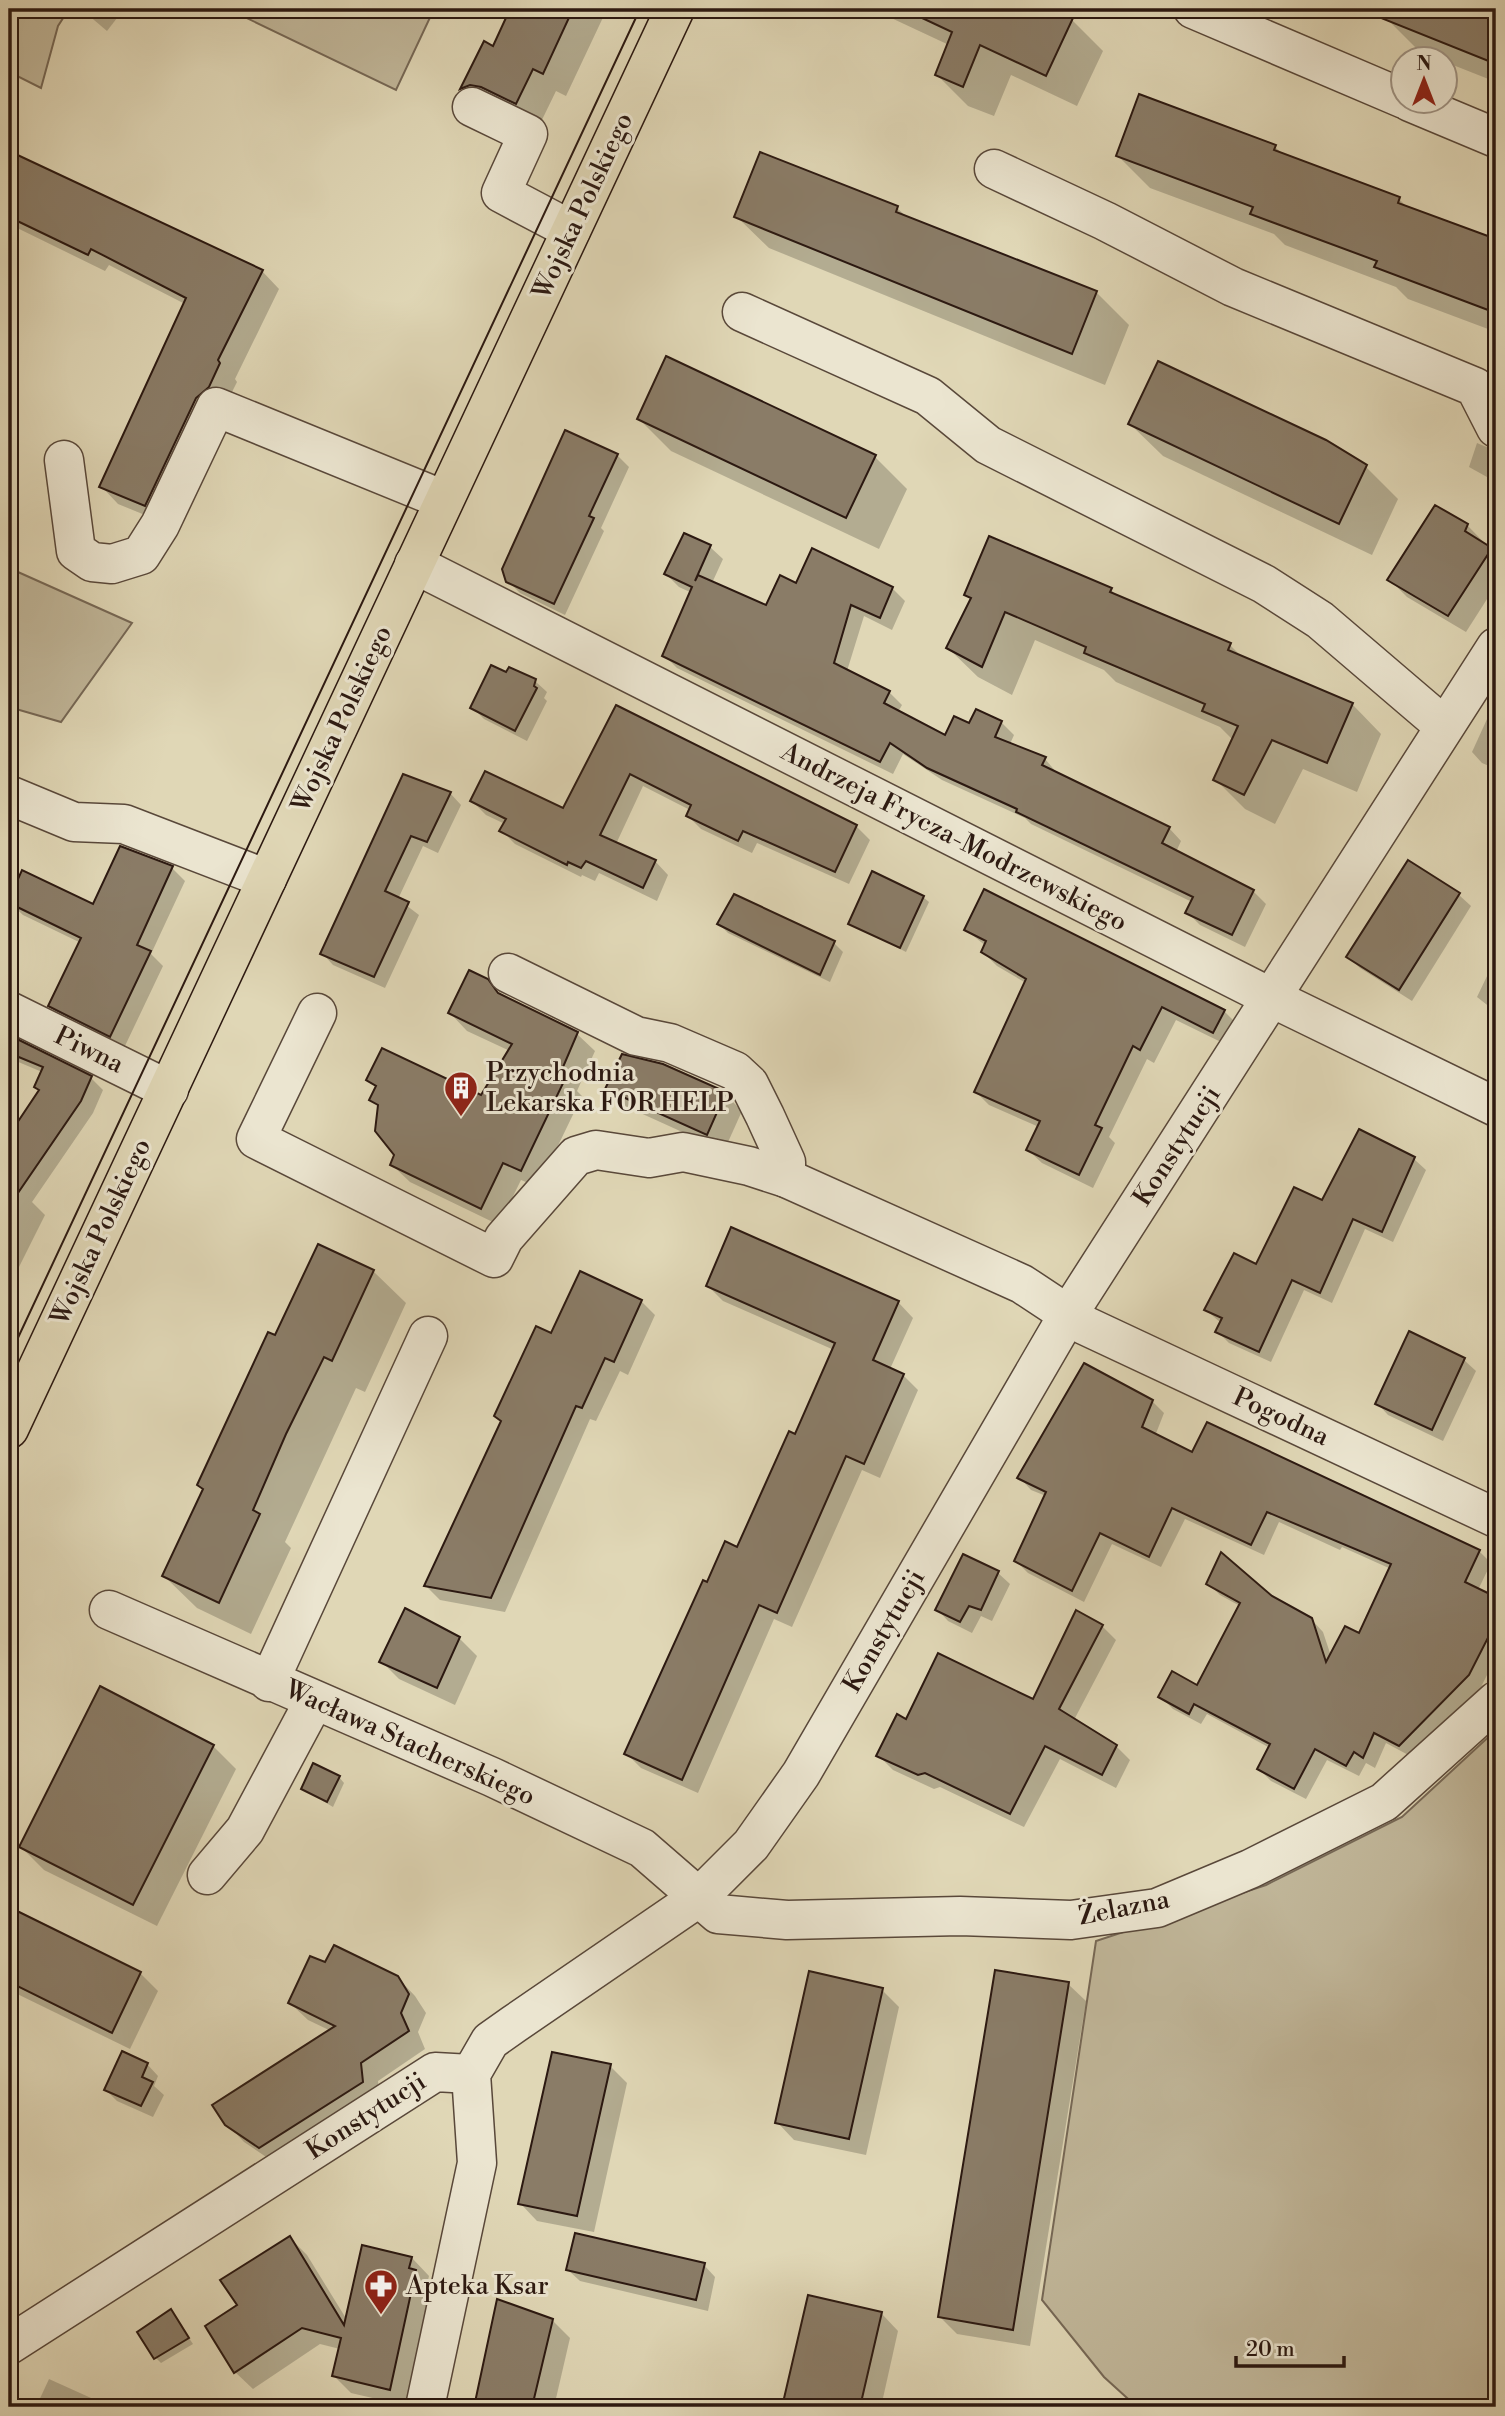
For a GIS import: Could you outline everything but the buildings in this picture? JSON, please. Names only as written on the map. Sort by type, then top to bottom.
[{"type":"main road","name":"Wojska Polskiego","points":[[9,1429],[675,9]]},
{"type":"street","points":[[1193,9],[1390,93]]},
{"type":"street","points":[[472,107],[528,134],[501,193],[571,230]]},
{"type":"street","points":[[1443,116],[1496,138]]},
{"type":"street","points":[[994,169],[1105,221],[1233,287],[1475,387],[1496,428]]},
{"type":"street","points":[[742,312],[928,396],[988,445],[1264,584],[1320,620],[1444,726]]},
{"type":"street","points":[[64,460],[76,551],[92,562],[112,564],[141,555],[160,525],[216,407],[444,500]]},
{"type":"street","name":"Andrzeja Frycza-Modrzewskiego","points":[[414,564],[1272,998],[1496,1107]]},
{"type":"street","name":"Konstytucji","points":[[9,2345],[435,2072],[471,2074],[490,2041],[698,1898],[751,1845],[801,1774],[1069,1313],[1444,726],[1485,689],[1496,647]]},
{"type":"street","points":[[9,795],[74,822],[124,824],[267,879]]},
{"type":"street","points":[[508,973],[636,1036],[670,1043],[735,1071],[749,1084],[765,1116],[786,1162],[786,1178]]},
{"type":"street","name":"Piwna","points":[[9,1012],[169,1090]]},
{"type":"street","name":"Pogodna","points":[[317,1013],[256,1139],[494,1258],[504,1238],[576,1156],[596,1150],[649,1158],[683,1152],[749,1166],[786,1178],[1023,1283],[1084,1325],[1496,1518]]},
{"type":"street","points":[[269,1682],[428,1336]]},
{"type":"street","name":"Wacława Stacherskiego","points":[[108,1610],[492,1777],[642,1848],[698,1898]]},
{"type":"street","points":[[207,1875],[244,1830],[314,1701]]},
{"type":"street","name":"Żelazna","points":[[698,1898],[718,1914],[787,1920],[960,1916],[1070,1920],[1157,1908],[1250,1869],[1384,1802],[1496,1701]]},
{"type":"street","points":[[425,2407],[477,2163],[471,2074]]},
{"type":"shaded area","points":[[23,9],[69,9],[58,26],[41,88],[9,72],[9,24]]},
{"type":"shaded area","points":[[228,9],[434,9],[396,90]]},
{"type":"shaded area","points":[[9,568],[132,623],[61,722],[9,707]]},
{"type":"shaded area","points":[[1496,1730],[1496,2407],[1137,2407],[1104,2377],[1042,2300],[1096,1941],[1266,1885],[1402,1817]]},
{"type":"tram line","points":[[9,1357],[640,9]]},
{"type":"place","name":"Przychodnia Lekarska FOR HELP","points":[[461,1118]]},
{"type":"place","name":"Apteka Ksar","points":[[381,2316]]}]
